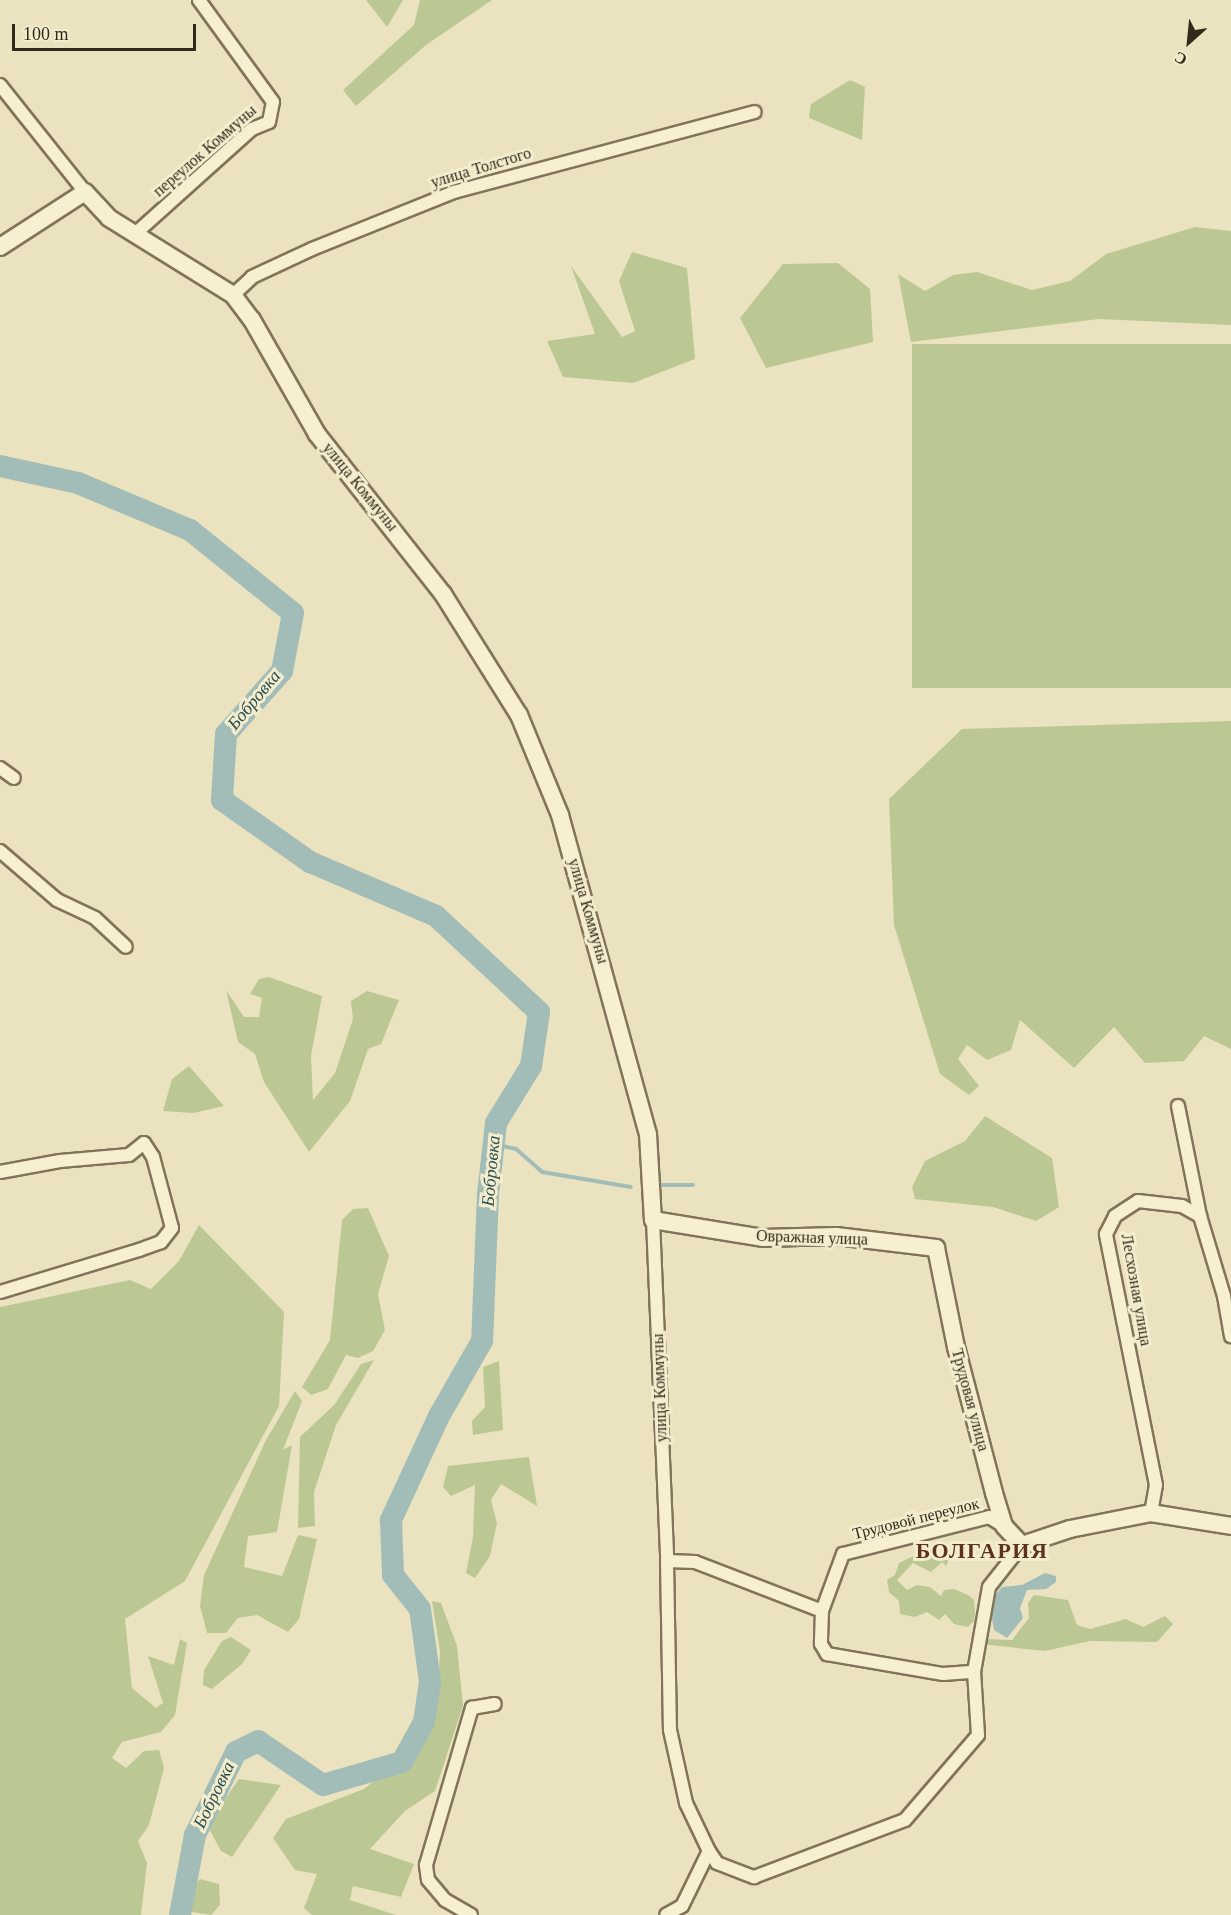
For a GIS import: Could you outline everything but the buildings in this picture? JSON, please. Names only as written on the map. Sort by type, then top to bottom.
[{"type":"street","name":"переулок Коммуны","points":[[136,233],[252,129],[269,122],[273,102],[198,0]]},
{"type":"street","name":"улица Коммуны","points":[[0,85],[109,219],[136,233],[233,295],[252,320],[317,434],[443,594],[519,715],[541,763],[586,898],[648,1134],[667,1561],[670,1730],[686,1803],[709,1851]]},
{"type":"street","name":"улица Толстого","points":[[233,295],[252,277],[312,249],[454,192],[755,112]]},
{"type":"street","points":[[0,247],[85,192]]},
{"type":"street","points":[[0,768],[14,778]]},
{"type":"street","points":[[0,851],[57,900],[95,918],[126,947]]},
{"type":"street","points":[[1178,1106],[1200,1216],[1224,1296],[1231,1335]]},
{"type":"street","points":[[0,1172],[60,1161],[129,1155],[144,1143],[153,1157],[172,1228],[161,1242],[0,1292]]},
{"type":"street","name":"Лесхозная улица","points":[[1151,1513],[1156,1485],[1106,1234],[1115,1216],[1138,1201],[1182,1206],[1200,1216]]},
{"type":"street","name":"Овражная улица","points":[[652,1220],[763,1238],[836,1236],[936,1248]]},
{"type":"street","name":"Трудовая улица","points":[[936,1248],[956,1347],[1004,1526],[1022,1545]]},
{"type":"street","points":[[709,1851],[717,1863],[754,1877],[905,1820],[978,1735],[974,1672],[989,1587],[1022,1545],[1070,1529],[1151,1513],[1231,1526]]},
{"type":"street","name":"Трудовой переулок","points":[[822,1611],[843,1554],[989,1517],[1004,1526]]},
{"type":"street","points":[[667,1561],[695,1562],[822,1611],[821,1644],[828,1654],[943,1674],[974,1672]]},
{"type":"street","points":[[471,1915],[446,1900],[429,1880],[426,1865],[472,1708],[495,1704]]},
{"type":"street","points":[[666,1915],[682,1906],[709,1851]]},
{"type":"green space","points":[[366,0],[403,0],[387,27]]},
{"type":"green space","points":[[420,0],[492,0],[426,45],[356,106],[343,90],[414,25]]},
{"type":"green space","points":[[850,80],[865,87],[862,140],[809,118],[811,104]]},
{"type":"green space","points":[[1195,227],[1231,231],[1231,325],[1099,319],[911,342],[898,274],[925,291],[953,275],[977,272],[1032,290],[1070,281],[1106,254]]},
{"type":"green space","points":[[632,252],[687,268],[695,359],[633,383],[563,377],[547,341],[595,334],[571,266],[622,337],[635,331],[619,281]]},
{"type":"green space","points":[[838,263],[870,289],[873,342],[766,368],[740,318],[783,264]]},
{"type":"green space","points":[[912,344],[1231,344],[1231,688],[912,688]]},
{"type":"green space","points":[[1231,721],[1231,1049],[1204,1036],[1184,1061],[1145,1063],[1114,1027],[1074,1068],[1020,1020],[1011,1050],[987,1060],[967,1045],[958,1059],[979,1086],[969,1095],[940,1074],[894,925],[889,799],[962,729]]},
{"type":"green space","points":[[269,977],[322,996],[311,1056],[313,1100],[335,1073],[353,1019],[351,1001],[367,991],[399,1000],[381,1044],[368,1049],[350,1101],[309,1152],[264,1082],[255,1054],[238,1042],[226,990],[244,1017],[259,1017],[262,998],[250,994],[259,979]]},
{"type":"green space","points":[[189,1066],[224,1106],[193,1113],[163,1111],[172,1079]]},
{"type":"green space","points":[[985,1116],[1052,1158],[1059,1207],[1036,1221],[993,1207],[915,1199],[912,1187],[925,1161],[965,1141]]},
{"type":"green space","points":[[368,1208],[389,1256],[378,1294],[385,1330],[373,1351],[358,1358],[346,1355],[328,1389],[311,1395],[302,1387],[330,1340],[342,1220],[353,1209]]},
{"type":"green space","points":[[199,1225],[284,1312],[279,1406],[185,1581],[125,1619],[132,1688],[156,1708],[163,1703],[148,1656],[174,1665],[180,1639],[187,1643],[175,1715],[161,1732],[122,1742],[112,1758],[126,1768],[144,1751],[159,1750],[164,1768],[149,1825],[138,1841],[147,1863],[141,1915],[0,1915],[0,1307],[130,1280],[151,1289],[179,1261]]},
{"type":"green space","points":[[374,1360],[336,1425],[314,1492],[315,1526],[298,1528],[300,1437],[335,1404],[361,1364]]},
{"type":"green space","points":[[499,1361],[503,1430],[473,1435],[472,1421],[485,1407],[483,1367]]},
{"type":"green space","points":[[295,1391],[302,1401],[283,1450],[292,1445],[277,1532],[248,1536],[244,1567],[282,1576],[298,1535],[317,1539],[299,1619],[288,1632],[257,1615],[238,1618],[226,1633],[207,1633],[200,1606],[204,1575],[266,1440]]},
{"type":"green space","points":[[529,1457],[537,1506],[501,1484],[491,1500],[497,1523],[490,1556],[475,1578],[466,1573],[473,1537],[475,1485],[451,1496],[443,1487],[448,1466]]},
{"type":"green space","points":[[930,1548],[949,1559],[946,1566],[942,1562],[931,1572],[913,1563],[897,1580],[907,1590],[917,1585],[930,1587],[941,1596],[944,1590],[954,1589],[968,1595],[974,1600],[975,1614],[974,1621],[968,1627],[954,1624],[945,1614],[939,1620],[927,1612],[915,1617],[900,1614],[899,1601],[889,1592],[887,1580],[895,1575],[899,1563]]},
{"type":"green space","points":[[1034,1595],[1068,1600],[1077,1625],[1090,1629],[1126,1619],[1143,1627],[1165,1616],[1173,1624],[1157,1642],[1090,1641],[1045,1651],[980,1644],[985,1639],[1012,1640],[1029,1618],[1028,1603]]},
{"type":"green space","points":[[432,1601],[441,1603],[457,1646],[463,1706],[435,1791],[405,1811],[370,1849],[414,1864],[401,1897],[353,1886],[350,1900],[396,1915],[312,1915],[304,1908],[317,1874],[295,1870],[273,1838],[286,1819],[364,1789],[380,1776],[407,1770],[427,1730],[438,1692],[440,1651]]},
{"type":"green space","points":[[231,1637],[251,1650],[242,1664],[212,1689],[203,1685],[204,1670],[222,1641]]},
{"type":"green space","points":[[239,1779],[281,1785],[232,1857],[221,1851],[207,1825]]},
{"type":"green space","points":[[200,1879],[219,1884],[220,1905],[211,1915],[187,1911],[190,1891]]},
{"type":"water","points":[[1045,1573],[1056,1576],[1056,1582],[1046,1589],[1027,1590],[1020,1608],[1023,1618],[1007,1638],[994,1630],[989,1602],[1002,1587],[1022,1585]]},
{"type":"waterway","name":"Бобровка","points":[[0,466],[78,483],[190,530],[293,613],[282,671],[226,734],[222,800],[310,862],[436,916],[539,1012],[531,1066],[496,1123],[488,1194],[482,1341],[439,1416],[391,1520],[393,1575],[420,1609],[430,1682],[424,1722],[402,1762],[323,1785],[258,1741],[236,1752],[195,1835],[180,1915]]},
{"type":"waterway","points":[[493,1144],[516,1149],[542,1172],[631,1187]]},
{"type":"waterway","points":[[657,1185],[693,1185]]},
{"type":"district","name":"БОЛГАРИЯ","points":[[982,1551]]}]
